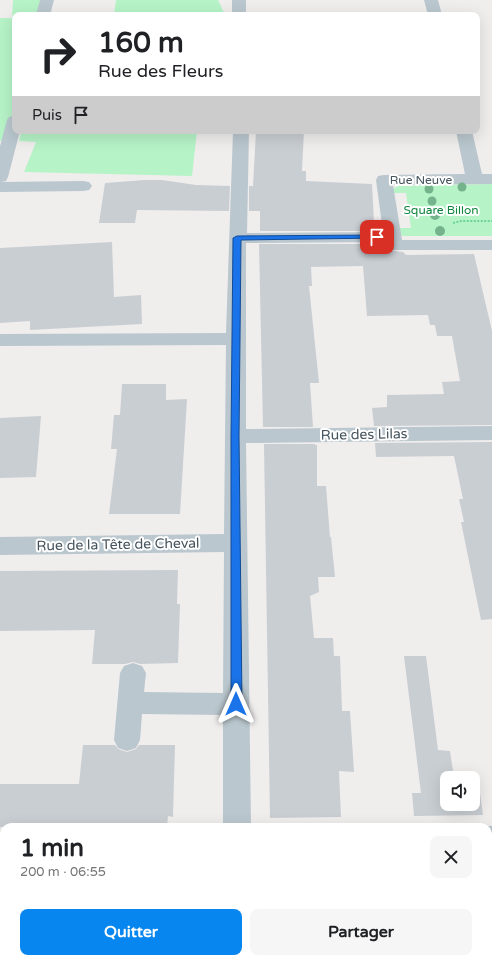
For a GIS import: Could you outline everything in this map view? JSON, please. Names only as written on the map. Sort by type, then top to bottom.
[{"type":"street","points":[[44,12],[47,0]]},
{"type":"street","points":[[239,0],[239,12]]},
{"type":"street","points":[[431,0],[434,12]]},
{"type":"street","points":[[0,177],[12,131]]},
{"type":"street","points":[[237,823],[235,436],[237,238],[241,134]]},
{"type":"street","points":[[465,134],[484,179]]},
{"type":"street","name":"Rue Neuve","points":[[392,237],[384,180],[484,179]]},
{"type":"street","points":[[0,187],[84,186]]},
{"type":"street","points":[[237,238],[392,237],[394,245],[492,245]]},
{"type":"street","points":[[0,340],[236,339]]},
{"type":"street","name":"Rue des Lilas","points":[[235,436],[492,433]]},
{"type":"street","name":"Rue de la Tête de Cheval","points":[[0,546],[236,543]]},
{"type":"street","points":[[127,740],[134,673]]},
{"type":"street","points":[[131,703],[236,704]]},
{"type":"green space","points":[[13,0],[42,0],[40,12],[12,12]]},
{"type":"green space","points":[[116,0],[218,0],[224,12],[114,12]]},
{"type":"green space","points":[[0,18],[12,18],[12,115],[5,140],[0,141]]},
{"type":"green space","points":[[20,134],[197,134],[192,176],[24,172],[36,142],[19,141]]},
{"type":"green space","name":"Square Billon","points":[[492,184],[492,236],[403,236],[395,232],[395,228],[411,228],[406,193],[390,193],[390,190],[399,186]]},
{"type":"building","points":[[256,134],[304,134],[302,171],[306,171],[306,181],[372,184],[374,223],[381,231],[260,231],[260,211],[249,211],[249,186],[253,186]]},
{"type":"building","points":[[162,180],[196,185],[230,186],[229,211],[137,210],[135,223],[99,223],[105,183]]},
{"type":"building","points":[[112,242],[114,297],[141,295],[142,324],[30,330],[30,321],[0,323],[0,248]]},
{"type":"building","points":[[259,244],[384,244],[388,250],[403,252],[406,255],[474,254],[492,331],[492,425],[374,426],[372,408],[387,407],[387,395],[444,394],[442,382],[460,381],[452,336],[437,336],[435,325],[430,325],[428,315],[367,316],[363,266],[311,267],[312,286],[309,286],[319,383],[310,383],[313,427],[263,427]]},
{"type":"building","points":[[122,384],[166,384],[166,400],[187,399],[180,514],[109,514],[117,449],[111,449],[114,415],[120,415]]},
{"type":"building","points":[[41,416],[36,477],[0,478],[0,418]]},
{"type":"building","points":[[492,442],[492,619],[481,620],[461,522],[464,522],[459,499],[463,499],[454,456],[376,457],[375,443]]},
{"type":"building","points":[[264,444],[317,445],[317,486],[326,486],[335,577],[318,577],[319,592],[310,596],[314,638],[333,638],[334,656],[340,656],[342,711],[350,711],[354,772],[339,771],[341,817],[270,818]]},
{"type":"building","points":[[178,570],[177,604],[180,604],[178,663],[140,664],[133,662],[125,664],[92,664],[95,630],[0,631],[0,571]]},
{"type":"building","points":[[404,656],[426,656],[438,750],[450,751],[453,771],[440,771],[440,811],[480,811],[480,793],[483,815],[414,816],[412,793],[421,793]]},
{"type":"building","points":[[83,745],[115,745],[118,749],[127,752],[136,749],[139,745],[175,745],[173,817],[168,816],[167,823],[0,823],[0,784],[79,784]]},
{"type":"route","points":[[236,704],[235,436],[237,238],[377,237]]}]
